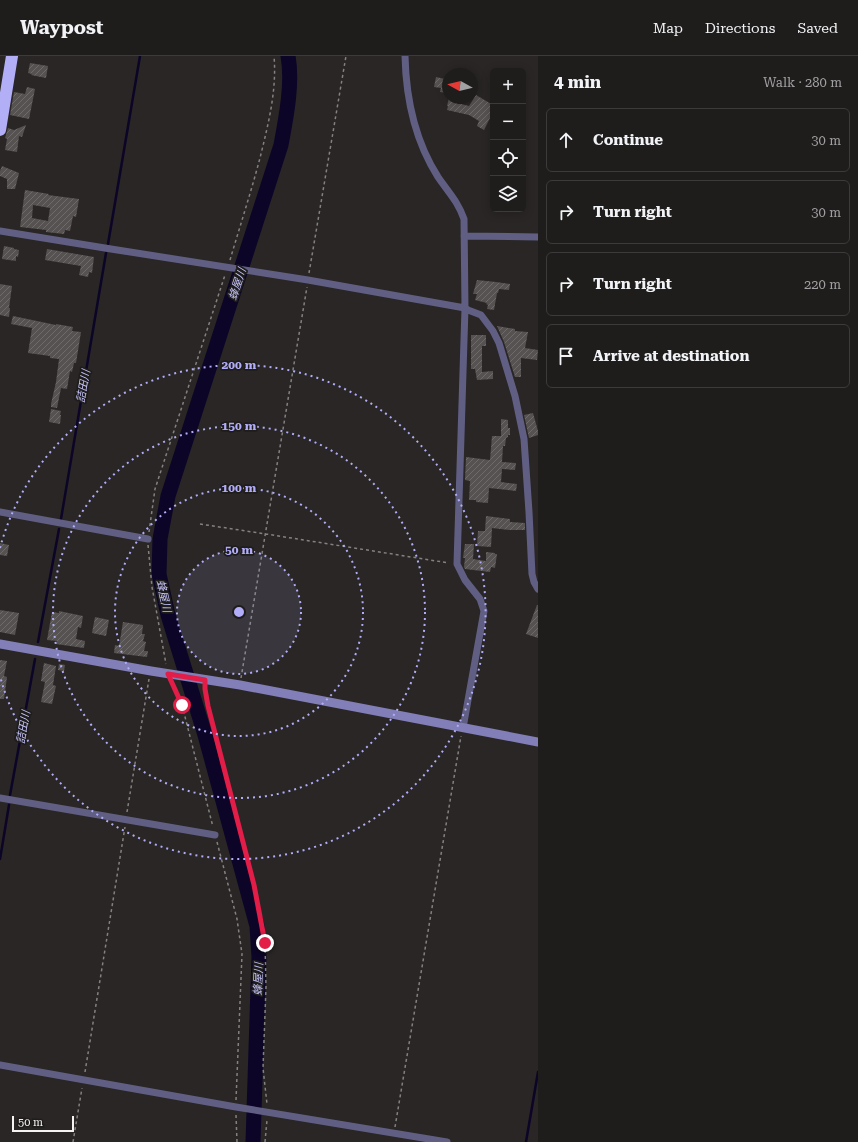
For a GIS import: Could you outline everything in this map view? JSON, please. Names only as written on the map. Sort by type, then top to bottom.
[{"type":"highway","points":[[0,130],[12,56]]},
{"type":"street","points":[[405,56],[407,89],[411,112],[422,145],[438,177],[453,196],[460,208],[464,219],[465,308],[457,564],[465,580],[480,599],[484,611],[463,728]]},
{"type":"street","points":[[0,231],[308,280],[465,308],[480,315],[493,331],[499,343],[515,396],[524,439],[532,574],[538,589]]},
{"type":"street","points":[[464,236],[538,237]]},
{"type":"street","points":[[0,512],[148,539]]},
{"type":"street","points":[[0,644],[202,679],[538,742]]},
{"type":"street","points":[[0,798],[215,834]]},
{"type":"street","points":[[0,1065],[447,1142]]},
{"type":"path","points":[[237,1142],[242,954],[236,919],[215,834],[182,705],[171,674],[152,588],[148,539],[155,489],[230,268],[250,193],[272,102],[275,70],[274,56]]},
{"type":"path","points":[[240,686],[346,56]]},
{"type":"path","points":[[200,524],[457,564]]},
{"type":"path","points":[[73,1142],[151,671]]},
{"type":"path","points":[[202,679],[254,885],[265,943],[266,987],[263,1068],[266,1112],[265,1142]]},
{"type":"path","points":[[394,1133],[463,728]]},
{"type":"building","points":[[30,63],[48,66],[46,78],[28,73]]},
{"type":"building","points":[[436,77],[442,78],[442,92],[440,92],[441,88],[434,87]]},
{"type":"building","points":[[27,87],[35,89],[29,119],[10,115],[14,92],[25,94]]},
{"type":"building","points":[[478,96],[490,103],[490,118],[484,130],[477,126],[479,121],[469,115],[447,110],[448,104],[461,104],[469,106],[470,104],[478,104]]},
{"type":"building","points":[[26,125],[22,137],[19,136],[17,152],[5,150],[7,139],[5,138],[8,128],[14,130]]},
{"type":"building","points":[[2,166],[19,173],[15,189],[7,189],[7,179],[0,176]]},
{"type":"building","points":[[25,190],[79,199],[76,217],[73,216],[70,231],[65,230],[64,234],[20,227]],"holes":[[[33,205],[50,208],[48,221],[32,218]]]},
{"type":"building","points":[[4,246],[19,250],[18,257],[16,256],[16,261],[2,259]]},
{"type":"building","points":[[47,249],[94,257],[92,273],[89,272],[88,277],[79,275],[81,266],[45,260]]},
{"type":"building","points":[[477,280],[510,284],[509,290],[499,289],[494,310],[487,309],[487,303],[475,300],[477,294],[473,294]]},
{"type":"building","points":[[0,284],[12,286],[9,317],[0,315]]},
{"type":"building","points":[[13,316],[73,327],[72,331],[81,332],[76,363],[74,363],[72,372],[70,371],[67,389],[61,388],[57,408],[51,407],[51,404],[59,359],[50,358],[50,356],[28,353],[32,328],[11,324]]},
{"type":"building","points":[[497,326],[515,329],[515,331],[528,332],[525,348],[538,350],[537,360],[521,358],[521,377],[515,377],[504,342]]},
{"type":"building","points":[[471,335],[486,335],[486,346],[482,346],[482,372],[493,371],[493,379],[477,380],[475,369],[471,369]]},
{"type":"building","points":[[51,409],[61,411],[60,424],[49,422]]},
{"type":"building","points":[[533,413],[538,435],[529,438],[524,415]]},
{"type":"building","points":[[501,419],[508,420],[508,428],[510,428],[510,435],[506,438],[505,446],[503,446],[502,462],[516,463],[515,470],[502,469],[501,482],[517,484],[516,491],[489,488],[488,503],[469,500],[470,481],[465,480],[466,457],[490,460],[492,436],[501,436]]},
{"type":"building","points":[[486,516],[510,519],[510,522],[525,523],[525,530],[492,528],[491,547],[477,546],[478,531],[485,531]]},
{"type":"building","points":[[0,543],[9,545],[7,556],[0,555]]},
{"type":"building","points":[[465,544],[474,544],[473,559],[486,561],[486,552],[497,554],[495,568],[491,567],[490,572],[465,569],[465,558],[463,558]]},
{"type":"building","points":[[538,605],[538,638],[526,634]]},
{"type":"building","points":[[0,610],[19,613],[15,635],[0,632]]},
{"type":"building","points":[[59,611],[83,616],[81,628],[78,627],[76,639],[85,641],[84,648],[56,644],[57,641],[47,640],[52,612],[59,613]]},
{"type":"building","points":[[95,617],[109,620],[106,636],[92,633]]},
{"type":"building","points":[[123,622],[143,625],[142,634],[145,634],[143,641],[146,642],[144,651],[148,651],[147,657],[114,653],[115,645],[119,646]]},
{"type":"building","points":[[0,660],[7,661],[4,676],[7,677],[4,699],[0,699]]},
{"type":"building","points":[[44,663],[56,666],[53,685],[56,686],[52,704],[41,702],[45,682],[41,681]]},
{"type":"building","points":[[59,664],[65,665],[64,671],[58,670]]},
{"type":"waterway","name":"詰田川","points":[[108,244],[140,56]]},
{"type":"waterway","name":"蜂屋川","points":[[253,1142],[259,957],[257,926],[205,735],[168,615],[159,574],[160,539],[168,496],[281,145],[287,112],[290,78],[288,56]]},
{"type":"waterway","name":"詰田川","points":[[61,519],[106,253]]},
{"type":"waterway","name":"詰田川","points":[[38,642],[59,529]]},
{"type":"waterway","name":"詰田川","points":[[10,795],[35,659]]},
{"type":"waterway","name":"詰田川","points":[[0,859],[9,805]]},
{"type":"waterway","points":[[526,1142],[538,1072]]},
{"type":"route","points":[[182,705],[168,674],[205,680],[208,706],[254,885],[265,943]]}]
